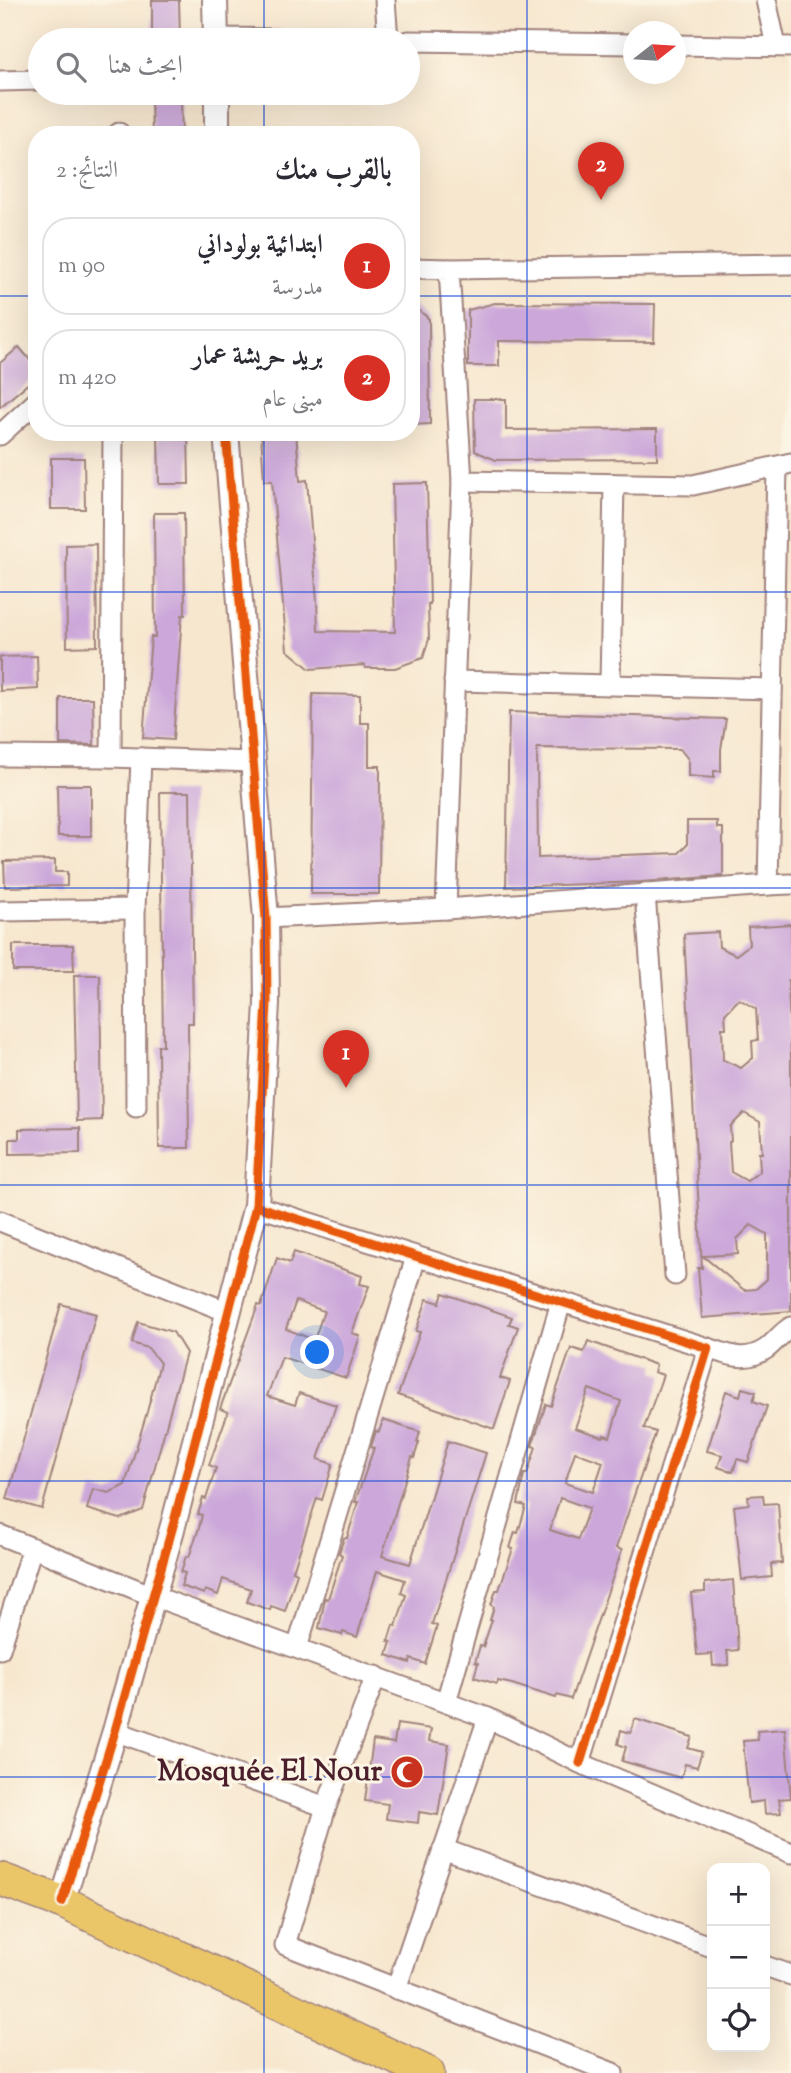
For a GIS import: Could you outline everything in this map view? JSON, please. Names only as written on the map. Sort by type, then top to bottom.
[{"type":"main road","points":[[0,1859],[62,1902]]},
{"type":"main road","points":[[0,1879],[62,1902],[428,2073]]},
{"type":"main road","points":[[0,1887],[62,1902]]},
{"type":"street","points":[[215,0],[216,28]]},
{"type":"street","points":[[385,0],[387,28]]},
{"type":"street","points":[[686,45],[784,46],[766,0]]},
{"type":"street","points":[[420,41],[623,44]]},
{"type":"street","points":[[0,81],[28,80]]},
{"type":"street","points":[[217,105],[218,126]]},
{"type":"street","points":[[420,268],[791,264]]},
{"type":"street","points":[[446,909],[462,481],[449,269]]},
{"type":"street","points":[[0,435],[28,409]]},
{"type":"street","points":[[111,757],[113,441]]},
{"type":"street","points":[[62,1902],[153,1596],[256,1206],[267,1003],[265,918],[227,441]]},
{"type":"street","points":[[462,481],[693,485],[784,465],[772,689],[768,885]]},
{"type":"street","points":[[610,684],[614,484]]},
{"type":"street","points":[[454,681],[772,689]]},
{"type":"street","points":[[0,756],[253,762]]},
{"type":"street","points":[[136,1107],[135,909],[141,758]]},
{"type":"street","points":[[265,918],[446,909],[791,884]]},
{"type":"street","points":[[645,894],[675,1275]]},
{"type":"street","points":[[0,911],[135,909]]},
{"type":"street","points":[[256,1206],[741,1358],[766,1349],[779,1334],[791,1327]]},
{"type":"street","points":[[0,1221],[228,1312]]},
{"type":"street","points":[[297,1648],[416,1257]]},
{"type":"street","points":[[446,1702],[561,1302]]},
{"type":"street","points":[[580,1763],[708,1348]]},
{"type":"street","points":[[0,1535],[153,1596],[488,1718],[580,1763],[791,1853]]},
{"type":"street","points":[[0,1649],[32,1548]]},
{"type":"street","points":[[376,1676],[326,1807],[285,1945],[613,2073]]},
{"type":"street","points":[[396,1989],[488,1718]]},
{"type":"street","points":[[115,1731],[326,1807]]},
{"type":"street","points":[[443,1849],[707,1945]]},
{"type":"street","points":[[770,1968],[791,1975]]},
{"type":"building","points":[[152,0],[179,0],[180,28],[152,28]]},
{"type":"building","points":[[151,105],[181,105],[182,126],[152,126]]},
{"type":"building","points":[[495,303],[655,304],[654,342],[499,341],[499,366],[468,366],[468,310]]},
{"type":"building","points":[[420,311],[429,319],[430,424],[420,425]]},
{"type":"building","points":[[19,347],[28,358],[28,384],[0,407],[0,363]]},
{"type":"building","points":[[474,399],[506,399],[506,430],[657,429],[657,459],[496,460],[475,451]]},
{"type":"building","points":[[158,441],[188,441],[189,484],[159,484]]},
{"type":"building","points":[[262,441],[297,441],[300,481],[307,480],[318,631],[395,632],[392,484],[427,483],[430,604],[429,639],[423,658],[395,668],[365,668],[365,665],[310,669],[287,650],[272,481],[264,481]]},
{"type":"building","points":[[51,458],[84,458],[85,509],[51,509]]},
{"type":"building","points":[[154,513],[184,513],[185,615],[182,615],[173,740],[143,738],[151,637],[155,637]]},
{"type":"building","points":[[96,544],[97,646],[67,647],[66,545]]},
{"type":"building","points":[[37,656],[38,689],[0,691],[0,657]]},
{"type":"building","points":[[313,694],[360,695],[360,723],[369,723],[369,766],[380,766],[379,894],[311,894]]},
{"type":"building","points":[[60,698],[93,698],[94,745],[60,744]]},
{"type":"building","points":[[509,712],[726,719],[721,749],[721,771],[714,771],[714,778],[688,776],[688,759],[680,749],[537,748],[538,858],[679,853],[687,845],[687,821],[717,821],[717,828],[723,828],[723,876],[506,887]]},
{"type":"building","points":[[57,785],[91,785],[91,836],[58,836]]},
{"type":"building","points":[[160,792],[190,792],[193,1023],[188,1023],[189,1148],[159,1148],[158,1046],[163,1046]]},
{"type":"building","points":[[55,860],[55,872],[67,872],[67,886],[5,887],[4,861]]},
{"type":"building","points":[[791,924],[791,980],[788,980],[791,1058],[791,1311],[702,1318],[698,1268],[702,1268],[684,934],[718,932],[719,947],[736,955],[749,945],[748,927]],"holes":[[[739,999],[756,1009],[758,1040],[752,1041],[753,1058],[741,1068],[723,1060],[722,1028],[726,1028],[725,1014]],[[744,1113],[760,1122],[760,1171],[747,1181],[731,1172],[730,1127]],[[751,1225],[767,1234],[767,1279],[756,1289],[744,1290],[703,1256],[738,1254],[737,1239]]]},
{"type":"building","points":[[13,945],[73,945],[74,971],[13,971]]},
{"type":"building","points":[[74,975],[100,975],[102,1120],[77,1121]]},
{"type":"building","points":[[80,1128],[80,1153],[10,1154],[10,1139],[19,1139],[19,1129]]},
{"type":"building","points":[[294,1252],[362,1276],[360,1284],[369,1286],[352,1333],[360,1336],[346,1378],[282,1357],[267,1396],[295,1405],[299,1393],[336,1405],[318,1459],[333,1464],[322,1500],[317,1498],[293,1571],[297,1573],[285,1611],[271,1606],[270,1610],[247,1602],[251,1589],[223,1579],[218,1595],[205,1590],[204,1594],[181,1586],[185,1573],[181,1572],[199,1528],[202,1515],[198,1514],[216,1468],[209,1465],[228,1412],[220,1409],[277,1258],[290,1263]],"holes":[[[296,1301],[324,1311],[314,1340],[286,1329]]]},
{"type":"building","points":[[443,1293],[512,1317],[509,1324],[518,1327],[500,1378],[510,1381],[494,1429],[398,1395],[420,1332],[416,1331],[427,1299],[440,1303]]},
{"type":"building","points":[[61,1304],[96,1314],[42,1509],[7,1499]]},
{"type":"building","points":[[138,1322],[173,1332],[186,1353],[143,1510],[120,1519],[87,1509],[93,1489],[109,1493],[125,1485],[147,1412],[160,1363],[148,1348],[132,1343]]},
{"type":"building","points":[[588,1341],[656,1365],[654,1372],[663,1375],[644,1428],[656,1432],[616,1548],[622,1550],[571,1699],[557,1695],[556,1698],[512,1684],[498,1681],[497,1684],[474,1677],[480,1646],[483,1647],[492,1620],[494,1607],[491,1605],[496,1590],[499,1590],[513,1549],[510,1548],[515,1532],[518,1533],[526,1506],[518,1504],[524,1474],[527,1474],[536,1447],[532,1446],[546,1404],[551,1406],[571,1348],[584,1352]],"holes":[[[589,1389],[621,1401],[610,1437],[575,1428]],[[575,1452],[603,1462],[593,1492],[565,1483]],[[560,1498],[589,1508],[578,1539],[550,1530]]]},
{"type":"building","points":[[742,1388],[756,1392],[753,1401],[767,1406],[748,1462],[737,1459],[733,1472],[718,1467],[722,1455],[707,1451],[726,1391],[740,1396]]},
{"type":"building","points":[[383,1420],[420,1432],[382,1556],[410,1564],[448,1441],[486,1453],[432,1624],[437,1626],[425,1664],[411,1659],[410,1663],[387,1655],[393,1625],[396,1626],[406,1595],[401,1593],[405,1580],[377,1571],[357,1637],[319,1628],[325,1598],[328,1599],[342,1555],[339,1553],[344,1538],[347,1538],[358,1502],[355,1502],[374,1448],[371,1447],[375,1434],[376,1431],[379,1432]]},
{"type":"building","points":[[763,1495],[764,1504],[778,1503],[782,1563],[771,1564],[772,1577],[742,1580],[734,1506],[749,1504],[748,1496]]},
{"type":"building","points":[[733,1580],[738,1650],[727,1651],[729,1665],[713,1666],[712,1654],[697,1655],[691,1593],[705,1592],[705,1583]]},
{"type":"building","points":[[635,1719],[692,1737],[688,1748],[702,1752],[697,1767],[685,1764],[681,1778],[622,1761],[626,1747],[618,1744],[621,1730],[631,1733]]},
{"type":"building","name":"Mosquée El Nour","points":[[397,1724],[431,1729],[429,1741],[449,1744],[438,1815],[419,1812],[418,1823],[386,1819],[388,1804],[365,1801],[373,1740],[394,1743]]},
{"type":"building","points":[[785,1729],[791,1798],[779,1799],[781,1813],[765,1814],[764,1801],[749,1803],[743,1741],[758,1740],[757,1731]]},
{"type":"cycle path","points":[[62,1902],[115,1731],[174,1522],[256,1206],[267,1003],[266,918],[227,441]]},
{"type":"cycle path","points":[[256,1206],[708,1348],[580,1763]]},
{"type":"place","name":"بريد حريشة عمار","points":[[601,200]]},
{"type":"place","name":"ابتدائية بولوداني","points":[[346,1088]]},
{"type":"place","name":"Mosquée El Nour","points":[[407,1772]]}]
